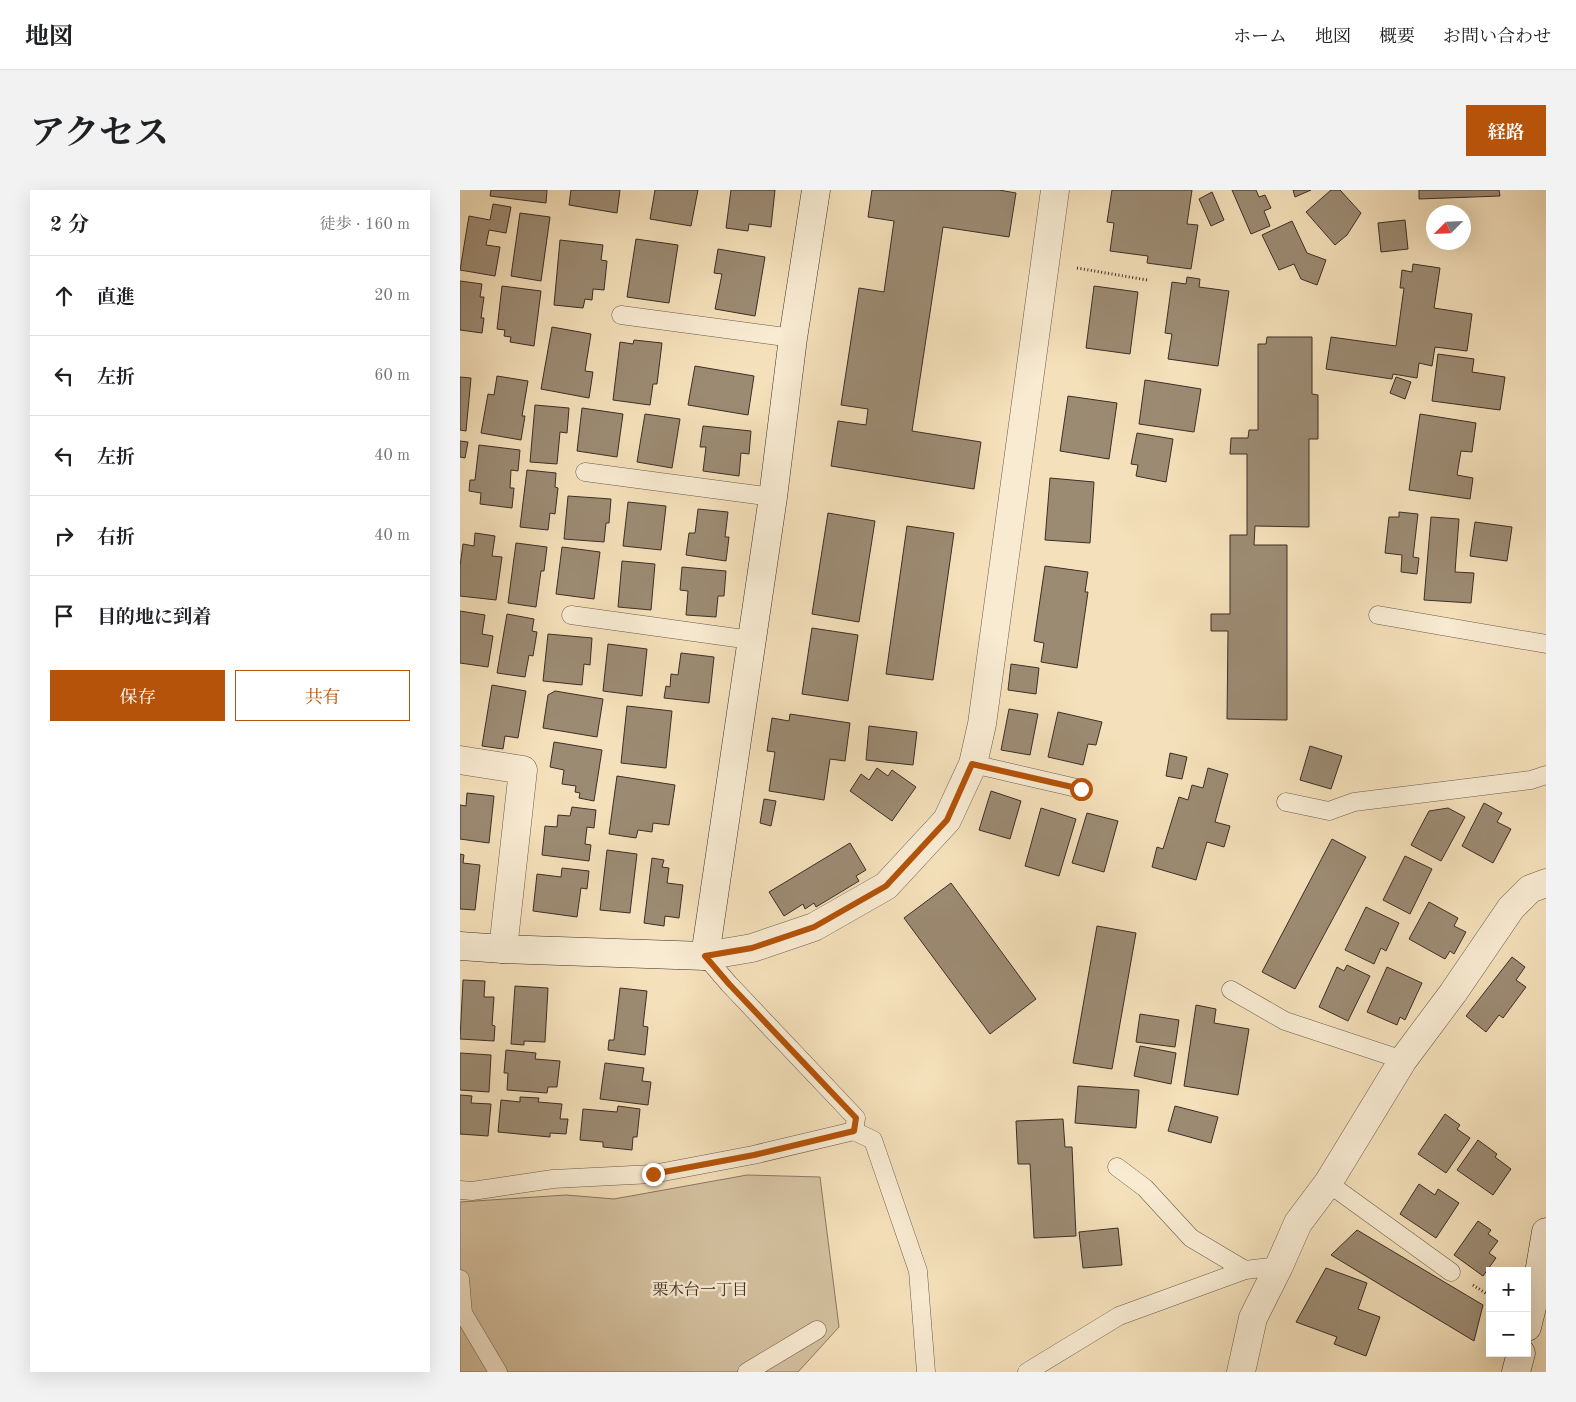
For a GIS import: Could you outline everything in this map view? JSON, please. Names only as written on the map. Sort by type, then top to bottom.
[{"type":"street","points":[[705,956],[773,498],[793,338],[816,190]]},
{"type":"street","points":[[460,946],[705,956],[752,948],[814,927],[886,886],[947,820],[972,764],[982,724],[1055,190]]},
{"type":"street","points":[[460,760],[523,770],[503,949]]},
{"type":"street","points":[[1241,1372],[1253,1318],[1298,1223],[1328,1183],[1403,1060],[1453,993],[1511,908],[1530,889],[1546,883]]},
{"type":"street","points":[[1531,1312],[1546,1234]]},
{"type":"street","points":[[1516,1372],[1520,1357]]},
{"type":"lane","points":[[621,315],[793,338]]},
{"type":"lane","points":[[585,472],[773,498]]},
{"type":"lane","points":[[571,615],[751,640]]},
{"type":"lane","points":[[1378,615],[1546,644]]},
{"type":"lane","points":[[972,764],[1081,789]]},
{"type":"lane","points":[[1286,802],[1329,811],[1354,802],[1531,780],[1546,775]]},
{"type":"lane","points":[[705,956],[729,984],[856,1118],[854,1131]]},
{"type":"lane","points":[[1231,990],[1285,1021],[1403,1060]]},
{"type":"lane","points":[[460,1190],[553,1179],[653,1174],[754,1155],[854,1131],[873,1140],[918,1271],[926,1372]]},
{"type":"lane","points":[[1117,1166],[1145,1188],[1191,1238],[1245,1270]]},
{"type":"lane","points":[[1328,1183],[1451,1272]]},
{"type":"lane","points":[[1028,1372],[1119,1316],[1245,1270],[1279,1266]]},
{"type":"lane","points":[[460,1279],[463,1313],[498,1372]]},
{"type":"lane","points":[[747,1372],[817,1330]]},
{"type":"path","points":[[1044,263],[1148,280]]},
{"type":"shaded area","points":[[747,1175],[820,1177],[839,1327],[798,1372],[460,1372],[460,1202],[566,1195],[614,1199]]},
{"type":"building","points":[[491,190],[547,190],[546,203],[490,196]]},
{"type":"building","points":[[571,190],[620,190],[617,213],[569,205]]},
{"type":"building","points":[[655,190],[698,190],[691,226],[650,219]]},
{"type":"building","points":[[731,190],[775,190],[771,227],[749,224],[748,231],[726,228]]},
{"type":"building","points":[[872,190],[999,190],[1016,193],[1009,237],[943,227],[912,431],[981,442],[974,489],[831,466],[838,421],[866,425],[868,409],[841,405],[859,288],[884,292],[894,221],[868,217]]},
{"type":"building","points":[[1112,190],[1192,190],[1187,224],[1198,225],[1191,269],[1147,263],[1148,256],[1110,251],[1114,223],[1107,222]]},
{"type":"building","points":[[1232,190],[1256,190],[1259,197],[1265,195],[1271,208],[1264,211],[1270,226],[1251,234]]},
{"type":"building","points":[[1293,190],[1311,190],[1295,197]]},
{"type":"building","points":[[1331,190],[1340,190],[1361,213],[1347,235],[1335,245],[1306,212]]},
{"type":"building","points":[[1419,190],[1499,190],[1500,196],[1419,199]]},
{"type":"building","points":[[1212,192],[1224,220],[1211,226],[1199,199]]},
{"type":"building","points":[[493,204],[511,207],[506,233],[489,230],[486,245],[500,247],[495,276],[460,270],[469,216],[490,220]]},
{"type":"building","points":[[520,213],[550,217],[541,281],[511,276]]},
{"type":"building","points":[[1405,220],[1408,249],[1381,252],[1378,223]]},
{"type":"building","points":[[1292,221],[1307,253],[1326,260],[1317,285],[1301,279],[1294,264],[1279,270],[1262,235]]},
{"type":"building","points":[[636,239],[678,245],[669,303],[627,297]]},
{"type":"building","points":[[560,240],[603,245],[601,260],[607,261],[604,290],[593,289],[592,300],[585,299],[583,308],[554,305]]},
{"type":"building","points":[[718,249],[765,257],[755,316],[715,309],[722,274],[714,273]]},
{"type":"building","points":[[1413,264],[1440,268],[1434,308],[1472,314],[1467,351],[1435,347],[1432,366],[1419,363],[1417,378],[1393,374],[1392,379],[1326,369],[1331,337],[1396,346],[1404,288],[1400,288],[1402,270],[1412,272]]},
{"type":"building","points":[[1187,277],[1200,279],[1199,287],[1229,291],[1218,366],[1168,359],[1172,334],[1165,333],[1172,282],[1186,284]]},
{"type":"building","points":[[460,281],[482,284],[480,297],[484,297],[481,318],[484,318],[482,333],[460,330]]},
{"type":"building","points":[[502,286],[541,291],[534,346],[510,342],[511,337],[504,336],[505,330],[497,329]]},
{"type":"building","points":[[1094,286],[1138,292],[1130,354],[1086,348]]},
{"type":"building","points":[[552,327],[591,334],[585,371],[593,372],[589,398],[541,389]]},
{"type":"building","points":[[1267,337],[1312,337],[1312,394],[1318,395],[1318,439],[1309,439],[1309,527],[1255,526],[1254,545],[1287,545],[1287,720],[1227,719],[1228,631],[1211,631],[1211,614],[1230,614],[1230,535],[1247,535],[1247,454],[1230,454],[1231,438],[1248,438],[1249,430],[1258,430],[1258,344],[1266,344]]},
{"type":"building","points":[[634,340],[662,343],[657,384],[653,384],[650,405],[613,400],[620,342],[633,344]]},
{"type":"building","points":[[1438,354],[1474,359],[1472,372],[1505,377],[1500,410],[1432,401]]},
{"type":"building","points":[[695,366],[754,376],[748,415],[688,405]]},
{"type":"building","points":[[497,376],[528,381],[522,416],[525,416],[521,440],[481,433],[488,394],[494,395]]},
{"type":"building","points":[[460,377],[471,378],[466,431],[460,430]]},
{"type":"building","points":[[1396,377],[1411,382],[1405,399],[1390,393]]},
{"type":"building","points":[[1145,380],[1201,389],[1194,432],[1139,424]]},
{"type":"building","points":[[1068,396],[1117,403],[1109,459],[1060,451]]},
{"type":"building","points":[[535,405],[569,408],[567,433],[560,432],[557,464],[530,462]]},
{"type":"building","points":[[582,408],[623,414],[617,457],[577,451]]},
{"type":"building","points":[[645,414],[680,419],[672,468],[637,462]]},
{"type":"building","points":[[1420,414],[1476,423],[1472,452],[1461,451],[1457,475],[1473,478],[1470,499],[1409,490]]},
{"type":"building","points":[[703,426],[751,431],[749,454],[741,453],[739,476],[703,471],[706,447],[700,447]]},
{"type":"building","points":[[1137,433],[1173,439],[1166,482],[1136,476],[1138,465],[1131,464]]},
{"type":"building","points":[[460,441],[468,442],[465,458],[460,457]]},
{"type":"building","points":[[479,445],[520,450],[518,471],[511,470],[510,488],[514,488],[512,508],[480,504],[481,493],[469,491],[470,480],[475,480]]},
{"type":"building","points":[[527,470],[556,473],[555,487],[558,488],[555,514],[550,513],[548,530],[520,527]]},
{"type":"building","points":[[1050,478],[1094,482],[1090,543],[1045,540]]},
{"type":"building","points":[[568,496],[611,499],[609,523],[606,523],[604,542],[564,539]]},
{"type":"building","points":[[628,502],[666,506],[661,550],[623,546]]},
{"type":"building","points":[[698,509],[728,512],[725,537],[729,537],[726,561],[686,555],[689,533],[695,533]]},
{"type":"building","points":[[1399,512],[1418,514],[1413,557],[1419,558],[1417,574],[1401,572],[1402,555],[1385,553],[1389,517],[1399,517]]},
{"type":"building","points":[[828,513],[875,521],[859,622],[812,614]]},
{"type":"building","points":[[1431,517],[1459,519],[1455,572],[1474,573],[1471,603],[1424,600]]},
{"type":"building","points":[[1475,522],[1512,527],[1507,561],[1470,556]]},
{"type":"building","points":[[907,526],[954,533],[933,680],[886,674]]},
{"type":"building","points":[[475,533],[495,536],[492,556],[502,557],[496,600],[460,596],[460,566],[463,544],[474,546]]},
{"type":"building","points":[[516,543],[547,547],[544,571],[541,571],[536,607],[508,603]]},
{"type":"building","points":[[562,547],[600,552],[594,599],[556,594]]},
{"type":"building","points":[[622,561],[655,564],[651,610],[618,607]]},
{"type":"building","points":[[1045,566],[1088,572],[1085,592],[1088,592],[1077,668],[1041,662],[1044,643],[1034,641]]},
{"type":"building","points":[[682,567],[726,571],[724,596],[718,596],[716,617],[686,615],[688,591],[680,590]]},
{"type":"building","points":[[460,611],[485,615],[482,634],[493,636],[488,667],[460,663]]},
{"type":"building","points":[[507,614],[534,619],[532,631],[537,632],[533,656],[529,655],[525,677],[497,673]]},
{"type":"building","points":[[812,628],[858,635],[848,701],[802,694]]},
{"type":"building","points":[[548,634],[592,638],[590,665],[584,664],[582,685],[543,681]]},
{"type":"building","points":[[608,644],[647,649],[642,696],[603,691]]},
{"type":"building","points":[[681,653],[714,657],[709,703],[664,698],[666,686],[670,687],[671,674],[678,675]]},
{"type":"building","points":[[1011,664],[1039,668],[1036,694],[1008,690]]},
{"type":"building","points":[[492,685],[526,691],[518,738],[505,736],[503,749],[482,746]]},
{"type":"building","points":[[555,691],[603,699],[597,737],[543,728],[548,695]]},
{"type":"building","points":[[627,706],[672,711],[666,768],[621,763]]},
{"type":"building","points":[[1009,709],[1038,714],[1030,755],[1001,750]]},
{"type":"building","points":[[1058,712],[1102,722],[1096,745],[1088,744],[1083,765],[1048,757]]},
{"type":"building","points":[[790,714],[850,723],[845,761],[830,759],[824,800],[769,791],[775,752],[767,751],[772,718],[789,721]]},
{"type":"building","points":[[869,726],[917,732],[913,765],[866,760]]},
{"type":"building","points":[[554,742],[602,750],[594,801],[579,798],[580,793],[575,792],[576,786],[562,784],[564,770],[550,767]]},
{"type":"building","points":[[1310,746],[1342,756],[1331,789],[1300,780]]},
{"type":"building","points":[[1170,753],[1187,757],[1182,779],[1166,776]]},
{"type":"building","points":[[877,768],[888,776],[892,770],[916,787],[892,821],[850,791],[861,774],[869,780]]},
{"type":"building","points":[[1208,768],[1228,774],[1215,822],[1230,826],[1224,847],[1207,842],[1196,880],[1152,867],[1157,847],[1163,849],[1179,797],[1188,800],[1192,785],[1203,788]]},
{"type":"building","points":[[617,776],[675,785],[669,825],[653,823],[652,832],[638,830],[636,838],[609,834]]},
{"type":"building","points":[[991,791],[1021,801],[1010,839],[979,830]]},
{"type":"building","points":[[467,793],[494,796],[489,843],[460,839],[460,805],[466,806]]},
{"type":"building","points":[[764,799],[776,801],[771,826],[760,823]]},
{"type":"building","points":[[1484,803],[1502,813],[1497,822],[1511,829],[1493,863],[1462,846]]},
{"type":"building","points":[[572,807],[596,810],[594,828],[587,827],[585,844],[591,845],[589,861],[542,855],[545,826],[557,827],[558,815],[570,816]]},
{"type":"building","points":[[1041,808],[1076,819],[1059,876],[1025,866]]},
{"type":"building","points":[[1448,808],[1465,817],[1441,861],[1411,845],[1429,811]]},
{"type":"building","points":[[1087,813],[1118,821],[1104,872],[1072,863]]},
{"type":"building","points":[[1332,839],[1366,857],[1295,989],[1262,972]]},
{"type":"building","points":[[850,843],[866,870],[856,876],[859,881],[816,907],[814,903],[805,909],[803,904],[784,916],[769,892]]},
{"type":"building","points":[[607,850],[637,854],[630,913],[600,910]]},
{"type":"building","points":[[460,854],[464,855],[463,863],[480,865],[475,910],[460,909]]},
{"type":"building","points":[[1405,856],[1432,869],[1410,914],[1383,900]]},
{"type":"building","points":[[652,858],[664,860],[662,867],[669,868],[667,883],[683,885],[679,918],[665,916],[664,926],[644,923]]},
{"type":"building","points":[[562,868],[589,871],[587,889],[581,888],[577,917],[533,911],[537,874],[561,877]]},
{"type":"building","points":[[951,883],[1036,999],[990,1034],[904,918]]},
{"type":"building","points":[[1429,902],[1458,918],[1454,926],[1466,932],[1454,954],[1450,951],[1445,959],[1409,939]]},
{"type":"building","points":[[1366,907],[1399,923],[1386,951],[1381,948],[1374,964],[1345,950]]},
{"type":"building","points":[[1097,926],[1136,933],[1112,1069],[1073,1063]]},
{"type":"building","points":[[1512,957],[1525,967],[1516,980],[1526,987],[1503,1018],[1499,1015],[1486,1032],[1466,1016]]},
{"type":"building","points":[[1347,965],[1370,976],[1348,1021],[1319,1007],[1337,967],[1344,971]]},
{"type":"building","points":[[1387,967],[1422,983],[1405,1020],[1400,1017],[1397,1025],[1367,1012]]},
{"type":"building","points":[[463,980],[485,981],[484,997],[494,997],[492,1025],[495,1026],[494,1041],[460,1039]]},
{"type":"building","points":[[515,986],[548,988],[545,1042],[524,1041],[524,1045],[511,1044]]},
{"type":"building","points":[[620,988],[647,991],[643,1026],[648,1027],[645,1055],[608,1050],[609,1040],[614,1040]]},
{"type":"building","points":[[1196,1005],[1216,1009],[1214,1023],[1249,1029],[1238,1095],[1184,1086]]},
{"type":"building","points":[[1140,1014],[1179,1020],[1175,1047],[1136,1042]]},
{"type":"building","points":[[1140,1046],[1176,1053],[1171,1084],[1134,1076]]},
{"type":"building","points":[[506,1050],[536,1053],[535,1059],[560,1061],[557,1087],[548,1087],[547,1093],[507,1090],[508,1073],[504,1073]]},
{"type":"building","points":[[460,1053],[491,1055],[489,1092],[460,1090]]},
{"type":"building","points":[[605,1063],[644,1068],[642,1081],[651,1082],[648,1105],[600,1099]]},
{"type":"building","points":[[1078,1086],[1139,1090],[1136,1128],[1075,1123]]},
{"type":"building","points":[[460,1095],[472,1096],[471,1103],[491,1104],[488,1136],[460,1134]]},
{"type":"building","points":[[520,1097],[539,1098],[538,1102],[562,1104],[560,1119],[568,1119],[566,1134],[550,1133],[550,1137],[498,1132],[501,1100],[520,1102]]},
{"type":"building","points":[[618,1106],[640,1109],[637,1137],[633,1137],[632,1150],[603,1147],[603,1142],[580,1140],[583,1109],[617,1112]]},
{"type":"building","points":[[1175,1106],[1218,1117],[1211,1143],[1168,1131]]},
{"type":"building","points":[[1445,1114],[1460,1125],[1457,1129],[1470,1138],[1446,1173],[1418,1154]]},
{"type":"building","points":[[1063,1119],[1065,1147],[1072,1147],[1076,1236],[1034,1238],[1030,1164],[1018,1164],[1016,1121]]},
{"type":"building","points":[[1478,1140],[1497,1154],[1495,1157],[1511,1169],[1493,1195],[1457,1170]]},
{"type":"building","points":[[1419,1184],[1435,1195],[1438,1189],[1459,1203],[1436,1238],[1400,1214]]},
{"type":"building","points":[[1478,1221],[1491,1230],[1488,1234],[1498,1241],[1489,1253],[1496,1258],[1490,1267],[1486,1267],[1486,1272],[1483,1276],[1454,1255]]},
{"type":"building","points":[[1118,1228],[1122,1265],[1083,1268],[1079,1232]]},
{"type":"building","points":[[1357,1230],[1483,1305],[1474,1341],[1331,1255]]},
{"type":"building","points":[[1326,1268],[1367,1283],[1358,1309],[1380,1317],[1366,1356],[1334,1344],[1337,1337],[1296,1322]]},
{"type":"district","name":"栗木台一丁目","points":[[700,1291]]},
{"type":"route","points":[[653,1174],[754,1155],[854,1131],[856,1118],[729,984],[705,956],[752,948],[814,927],[886,886],[947,820],[972,764],[1081,789]]}]
